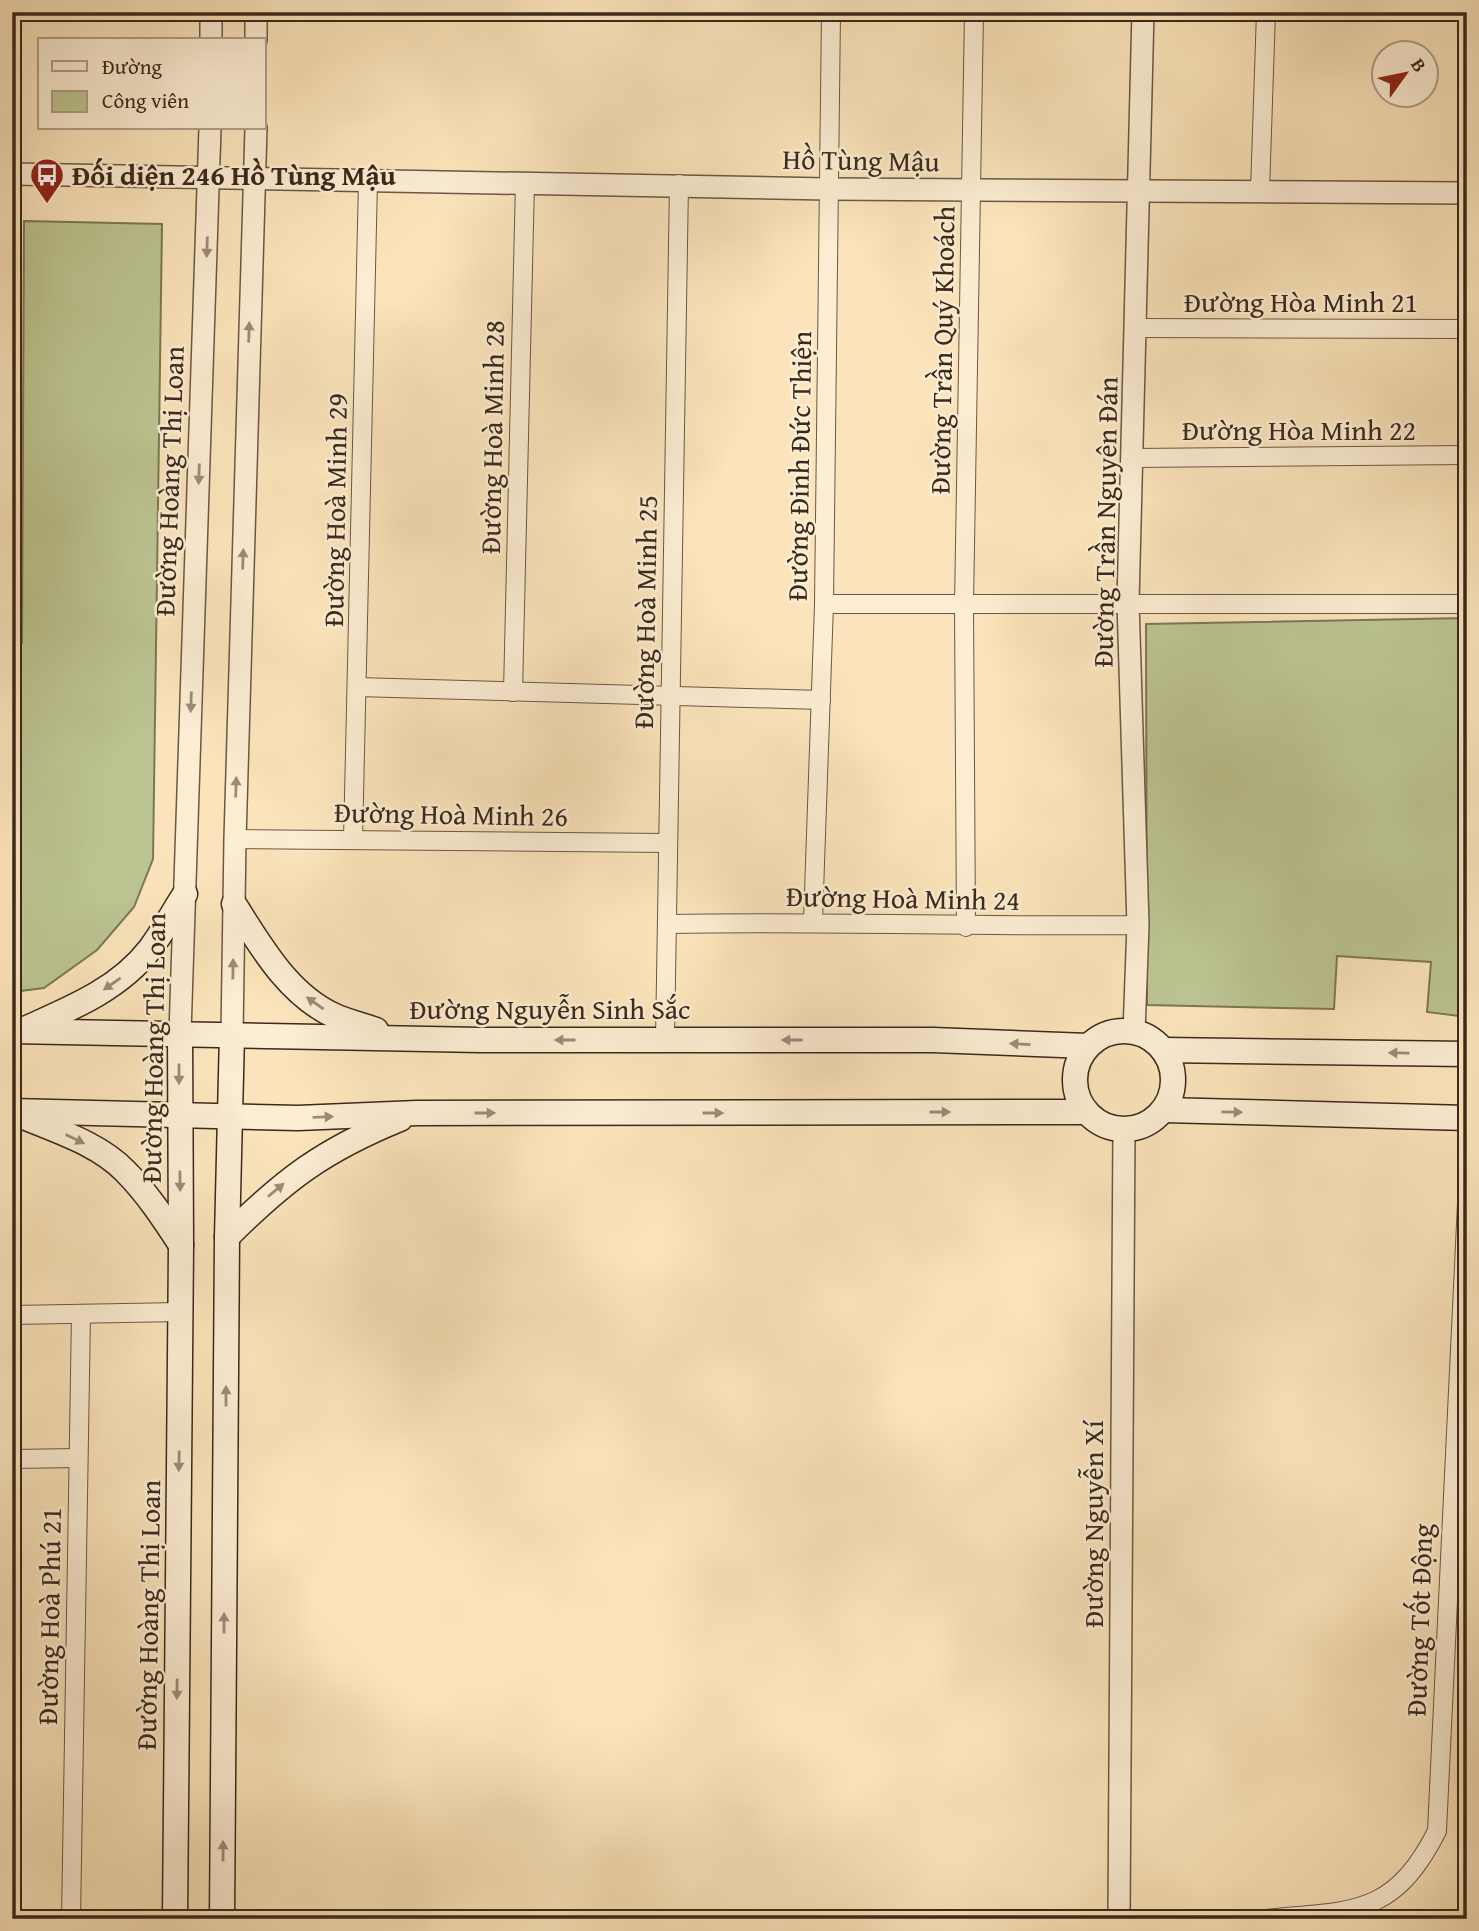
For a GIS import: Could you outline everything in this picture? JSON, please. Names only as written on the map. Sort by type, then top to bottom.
[{"type":"main road","points":[[16,1032],[80,1005],[118,982],[149,950],[185,894]]},
{"type":"main road","points":[[234,904],[263,949],[296,990],[333,1015],[400,1038]]},
{"type":"main road","points":[[1117,1031],[1134,1032],[1155,1042],[1163,1050],[1173,1074],[1173,1086],[1164,1110],[1146,1125],[1124,1130],[1097,1121],[1086,1112],[1075,1086],[1075,1072],[1088,1046],[1101,1036],[1117,1031]]},
{"type":"main road","name":"Đường Nguyễn Sinh Sắc","points":[[16,1032],[400,1038],[933,1040],[1088,1046]]},
{"type":"main road","name":"Đường Hoàng Thị Loan","points":[[175,1919],[181,1246],[180,1033]]},
{"type":"main road","points":[[222,1919],[227,1237],[232,1034]]},
{"type":"main road","points":[[1163,1050],[1467,1054]]},
{"type":"main road","points":[[1164,1110],[1467,1118]]},
{"type":"main road","points":[[12,1111],[230,1117],[417,1113],[1086,1112]]},
{"type":"main road","points":[[12,1111],[78,1139],[123,1169],[157,1208],[181,1246]]},
{"type":"main road","points":[[227,1237],[299,1171],[349,1140],[417,1113]]},
{"type":"street","points":[[211,12],[211,38]]},
{"type":"street","points":[[256,12],[256,38]]},
{"type":"street","name":"Đường Đinh Đức Thiện","points":[[813,921],[824,604],[831,12]]},
{"type":"street","name":"Đường Trần Quý Khoách","points":[[966,927],[964,605],[974,12]]},
{"type":"street","name":"Đường Trần Nguyên Đán","points":[[1134,1032],[1138,925],[1128,602],[1143,12]]},
{"type":"street","points":[[1260,191],[1266,12]]},
{"type":"street","name":"Đường Hoàng Thị Loan","points":[[180,1033],[210,130]]},
{"type":"street","points":[[232,1034],[235,839],[256,130]]},
{"type":"street","name":"Hồ Tùng Mậu","points":[[12,174],[829,188],[1467,193]]},
{"type":"street","name":"Đường Hoà Minh 29","points":[[353,840],[368,181]]},
{"type":"street","name":"Đường Hoà Minh 28","points":[[513,692],[525,182]]},
{"type":"street","name":"Đường Hoà Minh 25","points":[[665,1040],[679,184]]},
{"type":"street","name":"Đường Hòa Minh 21","points":[[1136,328],[1467,329]]},
{"type":"street","name":"Đường Hòa Minh 22","points":[[1133,458],[1467,455]]},
{"type":"street","points":[[824,604],[1467,604]]},
{"type":"street","points":[[357,687],[821,700]]},
{"type":"street","name":"Đường Hoà Minh 26","points":[[235,839],[667,843]]},
{"type":"street","name":"Đường Hoà Minh 24","points":[[667,923],[813,921],[966,927],[1138,925]]},
{"type":"street","name":"Đường Nguyễn Xí","points":[[1119,1919],[1124,1130]]},
{"type":"street","name":"Đường Tốt Động","points":[[1265,1919],[1361,1909],[1393,1893],[1420,1863],[1437,1831],[1467,1203]]},
{"type":"street","points":[[12,1315],[180,1312]]},
{"type":"street","name":"Đường Hoà Phú 21","points":[[71,1919],[80,1314]]},
{"type":"street","points":[[12,1459],[78,1458]]},
{"type":"green space","points":[[24,221],[162,224],[153,859],[134,907],[97,950],[44,988],[12,992],[12,645],[22,643]]},
{"type":"green space","points":[[1467,618],[1467,1017],[1427,1012],[1431,962],[1337,956],[1334,1009],[1147,1005],[1146,624]]},
{"type":"place","name":"Đối diện 246 Hồ Tùng Mậu","points":[[47,205]]}]
